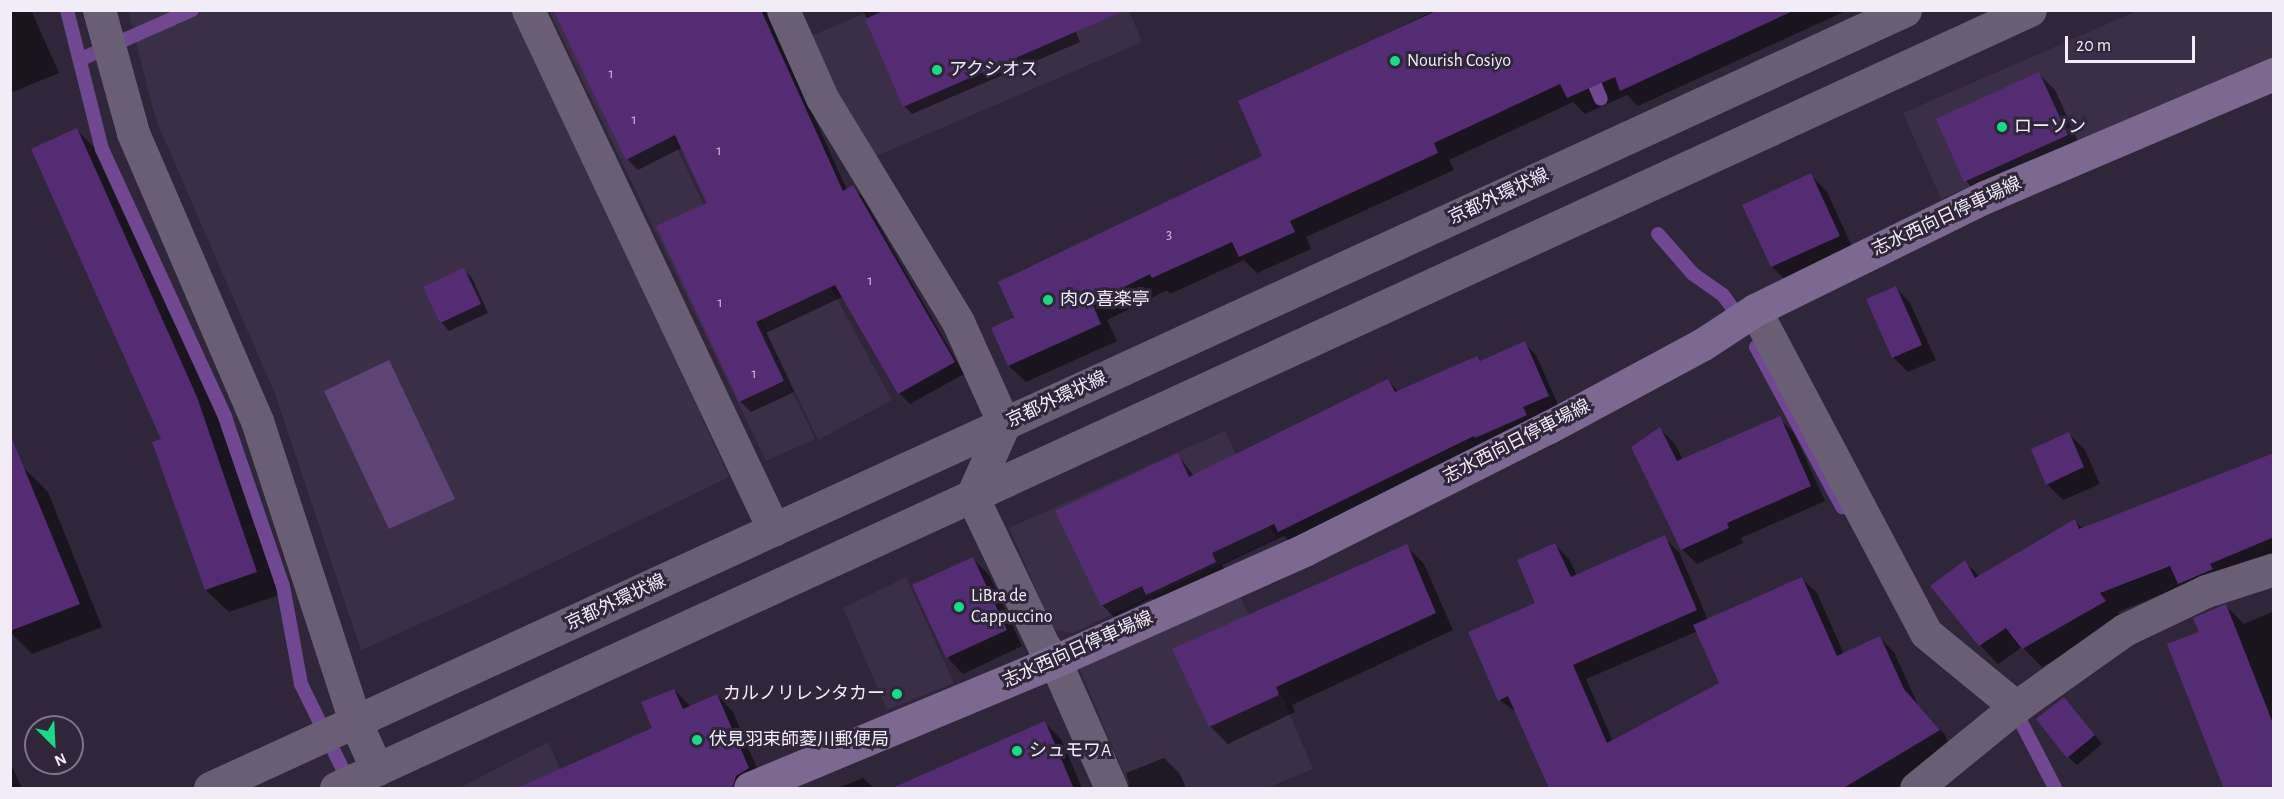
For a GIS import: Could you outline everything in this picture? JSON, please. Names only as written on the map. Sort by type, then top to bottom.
[{"type":"main road","name":"志水西向日停車場線","points":[[750,789],[1055,661],[1306,549],[1549,427],[1703,344],[1746,315],[1984,197],[2274,74]]},
{"type":"street","points":[[528,10],[774,530]]},
{"type":"street","points":[[783,10],[822,98],[957,322],[1004,424],[972,496],[1043,645],[1055,661],[1111,789]]},
{"type":"street","name":"京都外環状線","points":[[210,789],[1905,10]]},
{"type":"street","points":[[102,20],[116,63],[134,134],[257,421],[353,781],[2030,10]]},
{"type":"street","points":[[1746,315],[1926,633],[2008,713]]},
{"type":"street","points":[[1916,789],[2008,713],[2124,630],[2206,591],[2274,570]]},
{"type":"shaded area","points":[[1129,10],[1142,42],[870,159],[808,37],[871,11]]},
{"type":"shaded area","points":[[128,11],[516,11],[729,477],[494,591],[361,650],[275,394],[156,120]]},
{"type":"shaded area","points":[[549,11],[612,11],[815,439],[766,461]]},
{"type":"shaded area","points":[[615,11],[786,206],[892,400],[818,440]]},
{"type":"shaded area","points":[[2137,11],[2273,11],[2273,59],[1941,199],[1903,113]]},
{"type":"shaded area","points":[[389,360],[455,499],[389,529],[324,391]]},
{"type":"shaded area","points":[[1225,431],[1276,538],[1073,633],[1054,630],[1009,528]]},
{"type":"shaded area","points":[[906,577],[954,683],[887,710],[843,608]]},
{"type":"shaded area","points":[[1239,593],[1313,769],[1267,788],[1130,788],[1077,663]]},
{"type":"shaded area","points":[[548,742],[569,788],[459,788]]},
{"type":"building","points":[[553,10],[761,10],[843,191],[853,185],[955,362],[898,394],[835,285],[756,322],[784,381],[739,402],[656,226],[707,203],[675,135],[626,160]]},
{"type":"building","name":"アクシオス","points":[[885,10],[1126,10],[903,107],[865,19]]},
{"type":"building","points":[[1438,10],[1795,10],[1620,91],[1615,77],[1567,98],[1560,84],[1434,143],[1438,153],[1290,221],[1295,232],[1239,257],[1232,242],[1152,278],[1150,274],[1092,303],[1101,324],[1008,366],[991,328],[1014,317],[998,282],[1262,156],[1238,101]]},
{"type":"building","name":"ローソン","points":[[2039,72],[2068,135],[1964,182],[1936,119]]},
{"type":"building","points":[[77,128],[197,397],[257,572],[205,590],[152,442],[161,439],[31,149]]},
{"type":"building","points":[[1811,173],[1840,236],[1771,267],[1742,205]]},
{"type":"building","points":[[464,268],[481,304],[440,323],[423,287]]},
{"type":"building","points":[[1896,286],[1922,345],[1892,358],[1866,299]]},
{"type":"building","points":[[1525,341],[1549,396],[1523,407],[1527,415],[1475,438],[1474,436],[1278,532],[1274,524],[1212,553],[1216,562],[1146,595],[1142,586],[1101,606],[1055,511],[1178,453],[1189,477],[1388,379],[1395,392],[1477,356],[1480,361]]},
{"type":"building","points":[[1780,416],[1811,486],[1727,523],[1729,528],[1681,550],[1631,447],[1660,427],[1677,461]]},
{"type":"building","points":[[2069,432],[2084,467],[2046,485],[2031,449]]},
{"type":"building","points":[[10,434],[80,604],[10,631]]},
{"type":"building","points":[[2274,453],[2274,537],[2210,564],[2213,569],[2178,584],[2170,566],[2100,593],[2106,601],[2022,649],[2006,628],[1979,646],[1930,586],[1965,560],[1975,578],[2075,519],[2079,529]]},
{"type":"building","points":[[1665,535],[1697,610],[1573,665],[1607,743],[1719,683],[1693,625],[1802,577],[1837,656],[1880,636],[1904,689],[1940,730],[1842,789],[1549,789],[1508,696],[1498,701],[1468,632],[1535,603],[1517,560],[1555,543],[1571,577]]},
{"type":"building","points":[[1407,544],[1436,613],[1276,687],[1279,695],[1209,727],[1172,649]]},
{"type":"building","name":"LiBra de Cappuccino","points":[[973,557],[1007,630],[946,658],[912,585]]},
{"type":"building","points":[[2226,604],[2274,726],[2274,789],[2224,789],[2167,644],[2199,632],[2193,618]]},
{"type":"building","points":[[674,689],[683,709],[717,694],[749,768],[736,776],[732,789],[515,789],[652,728],[641,702]]},
{"type":"building","points":[[2064,697],[2095,735],[2067,758],[2036,719]]},
{"type":"building","name":"シュモワA","points":[[1045,721],[1074,789],[890,789]]},
{"type":"waterway","points":[[67,10],[102,149],[225,417],[283,586],[301,684],[350,784]]},
{"type":"waterway","points":[[81,59],[192,10]]},
{"type":"waterway","points":[[1589,71],[1601,99]]},
{"type":"waterway","points":[[1658,234],[1693,274],[1723,295],[1741,320]]},
{"type":"waterway","points":[[1756,347],[1842,507]]},
{"type":"waterway","points":[[2008,711],[2021,722],[2055,788]]},
{"type":"place","name":"Nourish Cosiyo","points":[[1395,61]]},
{"type":"place","name":"アクシオス","points":[[937,70]]},
{"type":"place","name":"ローソン","points":[[2002,127]]},
{"type":"place","name":"肉の喜楽亭","points":[[1048,300]]},
{"type":"place","name":"LiBra de Cappuccino","points":[[959,607]]},
{"type":"place","name":"カルノリレンタカー","points":[[897,694]]},
{"type":"place","name":"伏見羽束師菱川郵便局","points":[[697,740]]},
{"type":"place","name":"シュモワA","points":[[1017,751]]}]
